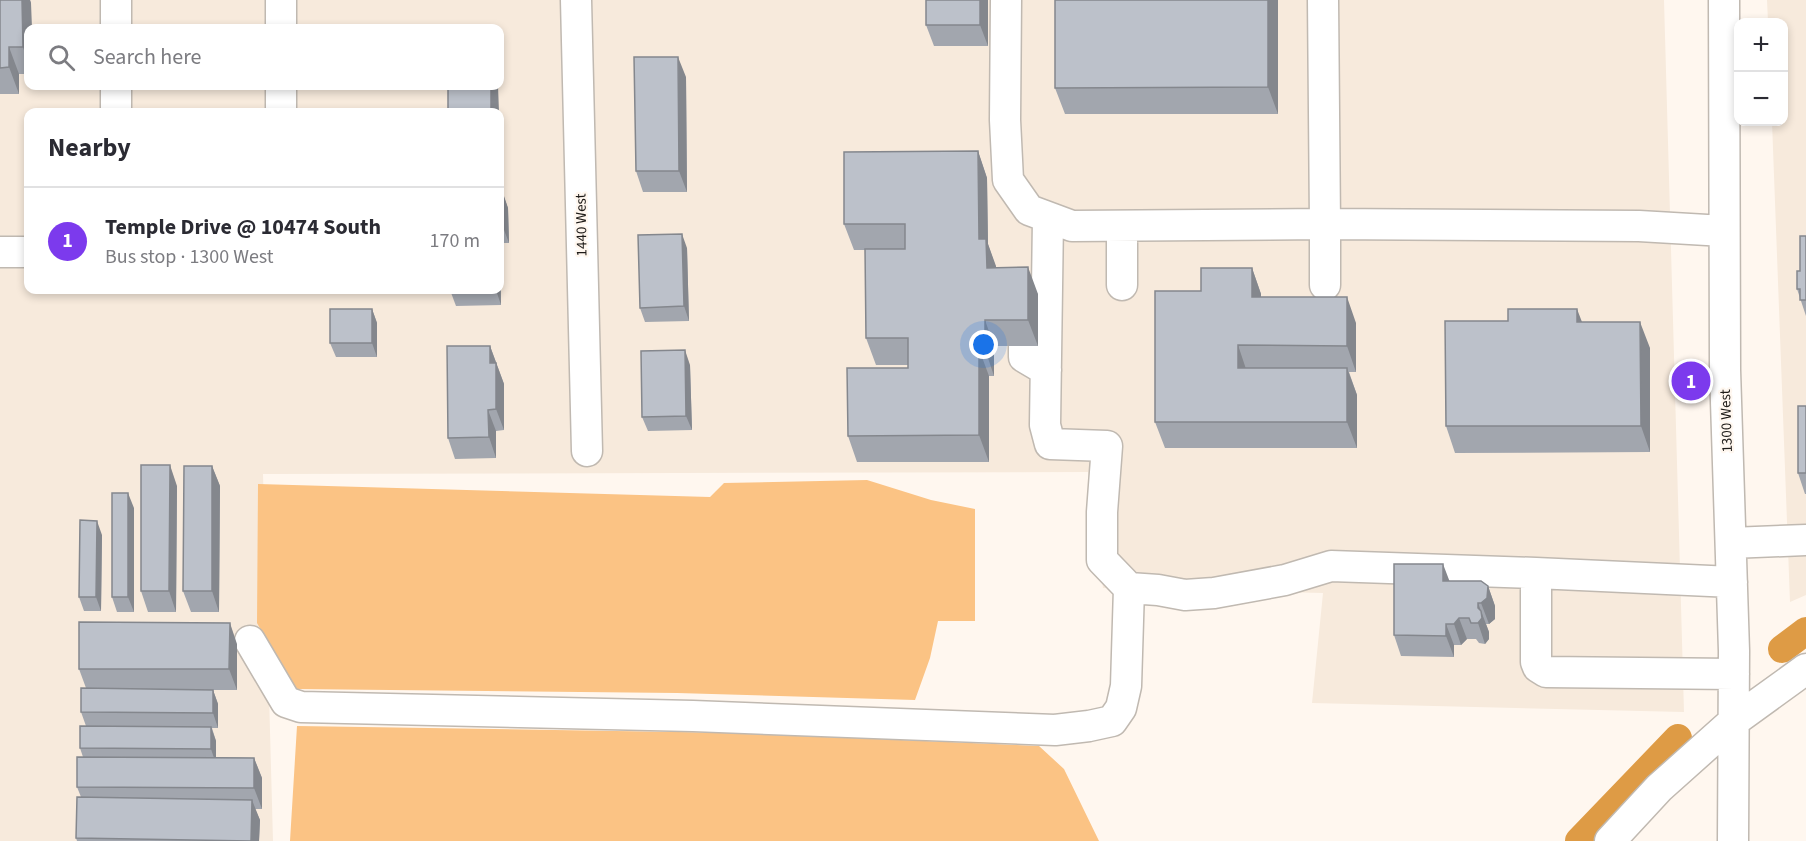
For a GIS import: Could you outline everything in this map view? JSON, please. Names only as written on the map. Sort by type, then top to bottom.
[{"type":"street","points":[[116,0],[116,24]]},
{"type":"street","points":[[281,0],[281,24]]},
{"type":"street","name":"1440 West","points":[[576,0],[587,451]]},
{"type":"street","points":[[1006,0],[1005,120],[1008,180],[1029,210],[1048,219],[1072,226],[1325,224],[1639,226],[1724,231]]},
{"type":"street","points":[[1323,0],[1325,285]]},
{"type":"street","name":"1300 West","points":[[1724,0],[1725,370],[1734,674],[1733,841]]},
{"type":"street","points":[[116,90],[116,108]]},
{"type":"street","points":[[281,90],[281,108]]},
{"type":"street","points":[[1048,219],[1036,285],[1046,370],[1045,425],[1050,444],[1107,446],[1102,512],[1102,560],[1129,588],[1185,595],[1214,593],[1285,580],[1331,566],[1732,582]]},
{"type":"street","points":[[1122,226],[1122,285]]},
{"type":"street","points":[[0,252],[24,252]]},
{"type":"street","points":[[1024,346],[1024,357],[1046,370]]},
{"type":"street","points":[[1731,543],[1806,540]]},
{"type":"street","points":[[1536,573],[1536,662],[1538,667],[1546,672],[1734,674]]},
{"type":"street","points":[[250,641],[286,702],[301,707],[693,716],[1055,730],[1112,721],[1122,708],[1126,686],[1129,588]]},
{"type":"street","points":[[1610,841],[1659,788],[1734,721],[1806,669]]},
{"type":"shaded area","points":[[0,0],[1664,0],[1684,712],[1312,703],[1323,593],[1103,588],[1088,472],[263,474],[273,841],[0,841]]},
{"type":"shaded area","points":[[1767,0],[1806,0],[1806,595],[1790,602],[1772,126],[1788,126],[1788,18],[1768,18]]},
{"type":"shaded area","points":[[867,480],[931,500],[975,509],[975,621],[938,621],[930,658],[915,700],[677,693],[294,689],[257,623],[258,484],[710,497],[724,483]]},
{"type":"shaded area","points":[[297,726],[740,733],[1039,746],[1064,769],[1099,841],[290,841]]},
{"type":"building","points":[[0,0],[22,0],[23,47],[9,47],[9,67],[0,68]]},
{"type":"building","points":[[926,0],[980,0],[980,25],[926,25]]},
{"type":"building","points":[[1055,0],[1268,0],[1268,87],[1055,88]]},
{"type":"building","points":[[634,57],[678,57],[679,171],[636,171]]},
{"type":"building","points":[[448,90],[491,90],[491,108],[448,108]]},
{"type":"building","points":[[978,151],[979,239],[986,239],[987,268],[1028,267],[1028,320],[985,320],[985,349],[979,349],[979,435],[848,436],[847,368],[908,368],[908,338],[866,338],[865,249],[905,249],[905,224],[844,224],[844,152]]},
{"type":"building","points":[[682,234],[684,306],[640,308],[638,235]]},
{"type":"building","points":[[1800,236],[1806,236],[1806,300],[1800,300],[1800,289],[1797,289],[1797,271],[1800,271]]},
{"type":"building","points":[[1201,268],[1252,268],[1252,297],[1347,297],[1347,346],[1238,345],[1238,368],[1347,368],[1347,422],[1155,422],[1155,291],[1201,291]]},
{"type":"building","points":[[330,309],[372,309],[372,343],[330,343]]},
{"type":"building","points":[[1508,309],[1577,309],[1577,322],[1640,322],[1641,426],[1446,426],[1445,321],[1508,321]]},
{"type":"building","points":[[447,346],[490,346],[490,363],[496,363],[496,409],[488,410],[489,437],[448,438]]},
{"type":"building","points":[[685,350],[686,416],[642,417],[641,351]]},
{"type":"building","points":[[1798,406],[1806,406],[1806,473],[1798,473]]},
{"type":"building","points":[[141,465],[170,465],[169,591],[141,591]]},
{"type":"building","points":[[184,466],[212,466],[212,591],[183,591]]},
{"type":"building","points":[[112,493],[128,493],[128,597],[112,597]]},
{"type":"building","points":[[80,520],[97,521],[96,597],[79,597]]},
{"type":"building","points":[[1394,564],[1443,564],[1443,581],[1481,581],[1488,586],[1487,598],[1478,603],[1482,618],[1478,623],[1471,623],[1469,618],[1459,618],[1454,624],[1446,624],[1446,636],[1394,635]]},
{"type":"building","points":[[79,622],[230,623],[229,669],[79,669]]},
{"type":"building","points":[[81,688],[213,690],[213,713],[81,712]]},
{"type":"building","points":[[80,726],[211,727],[211,749],[80,748]]},
{"type":"building","points":[[77,757],[254,758],[254,788],[77,787]]},
{"type":"building","points":[[77,797],[252,800],[251,841],[76,838]]},
{"type":"waterway","points":[[1782,649],[1806,631]]},
{"type":"waterway","points":[[1579,841],[1678,738]]},
{"type":"place","name":"Temple Drive @ 10474 South","points":[[1691,381]]}]
